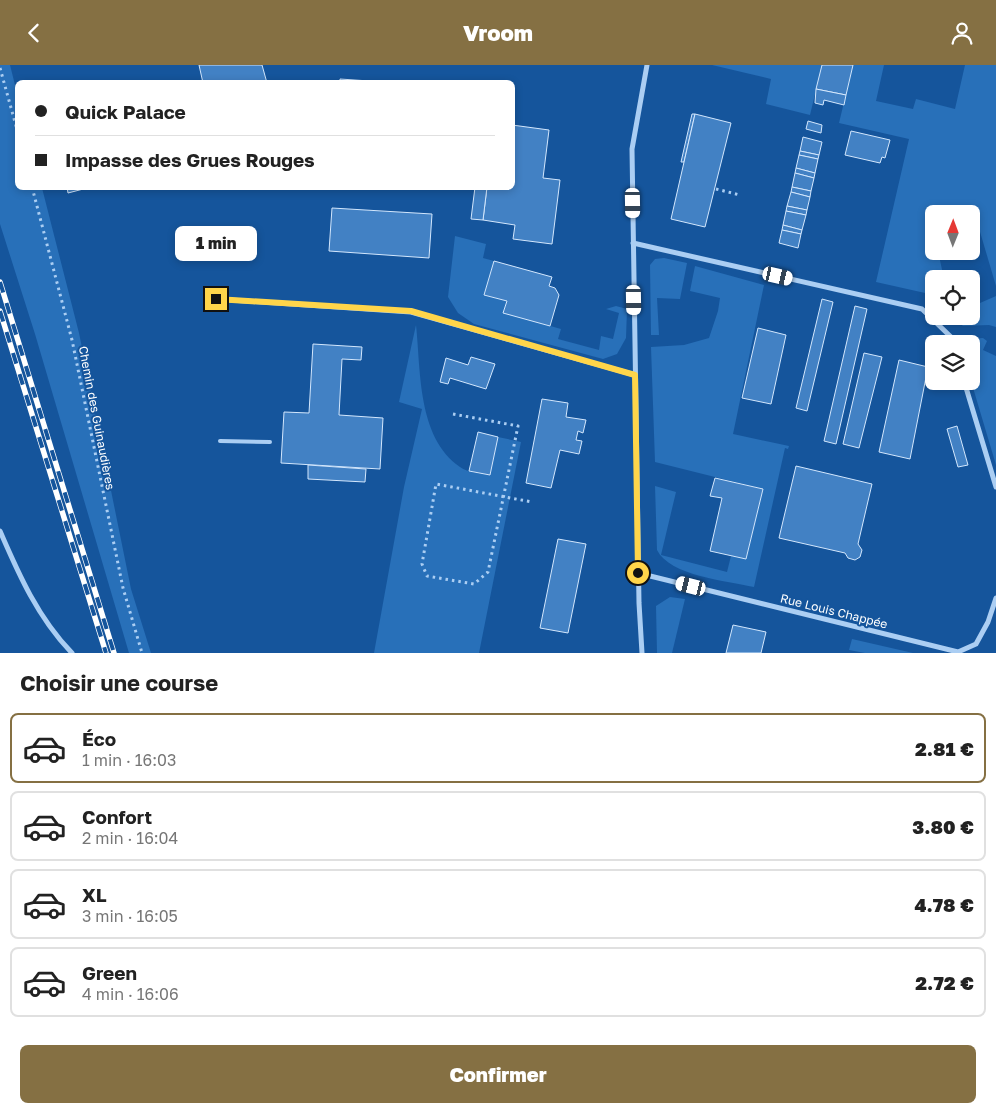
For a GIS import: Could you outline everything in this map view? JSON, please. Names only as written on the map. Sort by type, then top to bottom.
[{"type":"street","points":[[642,653],[638,573],[632,149],[647,65]]},
{"type":"street","points":[[633,243],[922,309],[950,335]]},
{"type":"street","points":[[216,299],[411,311],[635,375]]},
{"type":"street","points":[[967,390],[996,487]]},
{"type":"street","points":[[0,531],[15,566],[42,616],[72,653]]},
{"type":"street","name":"Rue Louis Chappée","points":[[638,573],[958,652],[976,644],[988,622],[996,598]]},
{"type":"lane","points":[[220,441],[270,442]]},
{"type":"path","points":[[0,67],[15,122]]},
{"type":"path","points":[[716,189],[740,195]]},
{"type":"path","name":"Chemin des Guinaudières","points":[[33,190],[72,340],[123,588],[142,653]]},
{"type":"path","points":[[453,413],[518,426],[503,497],[488,572],[474,584],[427,576],[422,564],[436,485],[503,497],[532,502]]},
{"type":"shaded area","points":[[0,65],[10,65],[15,85],[15,190],[43,190],[79,333],[131,589],[151,653],[129,653],[35,334],[0,224]]},
{"type":"shaded area","points":[[712,65],[822,65],[810,115],[766,104],[771,79]]},
{"type":"shaded area","points":[[853,65],[884,65],[876,101],[913,109],[916,99],[955,109],[965,65],[996,65],[996,286],[980,232],[980,205],[925,205],[925,260],[940,260],[942,270],[925,270],[925,293],[876,282],[909,139],[839,123]]},
{"type":"shaded area","points":[[455,236],[486,244],[483,258],[494,261],[484,295],[507,301],[504,313],[561,329],[558,339],[599,350],[601,336],[613,339],[619,313],[606,309],[616,306],[627,309],[626,338],[617,354],[603,359],[474,324],[458,313],[448,297]]},
{"type":"shaded area","points":[[664,258],[687,263],[680,299],[657,298],[659,335],[651,335],[650,265],[655,259]]},
{"type":"shaded area","points":[[695,266],[764,285],[733,434],[789,446],[788,449],[785,448],[754,587],[715,580],[686,572],[664,559],[657,550],[655,486],[676,492],[661,555],[727,572],[731,556],[746,559],[763,489],[655,462],[651,347],[684,345],[709,338],[718,311],[720,298],[690,291]]},
{"type":"shaded area","points":[[996,296],[996,327],[989,325],[962,326],[980,325],[980,303]]},
{"type":"shaded area","points":[[416,325],[421,382],[428,421],[436,439],[446,454],[463,469],[490,475],[498,437],[521,442],[479,653],[374,653],[404,487],[422,409],[399,402]]},
{"type":"shaded area","points":[[980,338],[987,341],[983,350],[996,356],[996,465],[974,390],[980,390]]},
{"type":"shaded area","points":[[670,597],[685,599],[672,653],[657,653],[656,606]]},
{"type":"shaded area","points":[[852,639],[913,653],[865,653],[849,650]]},
{"type":"building","points":[[199,65],[262,65],[266,80],[202,80]]},
{"type":"building","points":[[822,65],[853,65],[846,95],[816,89]]},
{"type":"building","points":[[816,89],[846,95],[844,105],[824,100],[823,105],[815,103]]},
{"type":"building","points":[[692,114],[695,114],[684,162],[681,162]]},
{"type":"building","points":[[695,114],[731,123],[705,227],[671,219]]},
{"type":"building","points":[[808,121],[822,125],[821,133],[806,129]]},
{"type":"building","points":[[515,125],[549,130],[543,178],[560,180],[552,244],[513,239],[515,225],[483,220],[487,190],[515,190]]},
{"type":"building","points":[[851,131],[890,140],[885,158],[882,157],[880,163],[845,155]]},
{"type":"building","points":[[803,137],[822,142],[819,155],[800,151]]},
{"type":"building","points":[[800,151],[819,155],[818,159],[799,155]]},
{"type":"building","points":[[799,155],[818,159],[815,173],[796,168]]},
{"type":"building","points":[[796,168],[815,173],[814,178],[795,173]]},
{"type":"building","points":[[795,173],[814,178],[811,191],[792,187]]},
{"type":"building","points":[[792,187],[811,191],[810,197],[791,192]]},
{"type":"building","points":[[68,190],[80,190],[68,193]]},
{"type":"building","points":[[475,190],[487,190],[483,220],[471,219]]},
{"type":"building","points":[[791,192],[810,197],[807,210],[787,206]]},
{"type":"building","points":[[787,206],[807,210],[806,215],[786,211]]},
{"type":"building","points":[[332,208],[432,214],[429,258],[329,251]]},
{"type":"building","points":[[786,211],[806,215],[802,230],[783,225]]},
{"type":"building","points":[[783,225],[802,230],[801,234],[782,230]]},
{"type":"building","points":[[782,230],[801,234],[798,248],[779,243]]},
{"type":"building","points":[[494,261],[552,277],[549,286],[555,288],[559,295],[550,326],[503,313],[507,301],[484,295]]},
{"type":"building","points":[[822,299],[833,302],[807,411],[796,408]]},
{"type":"building","points":[[855,306],[867,309],[836,444],[824,441]]},
{"type":"building","points":[[758,328],[786,335],[771,404],[742,398]]},
{"type":"building","points":[[313,344],[362,347],[361,360],[342,359],[339,415],[383,418],[380,469],[281,463],[284,412],[309,413]]},
{"type":"building","points":[[864,353],[882,357],[859,448],[843,444]]},
{"type":"building","points":[[471,357],[495,364],[486,389],[450,378],[448,384],[440,382],[446,358],[468,365]]},
{"type":"building","points":[[899,360],[925,366],[925,382],[910,459],[879,452]]},
{"type":"building","points":[[542,399],[568,403],[566,417],[586,420],[583,433],[578,431],[576,440],[582,441],[579,454],[560,450],[551,488],[526,483]]},
{"type":"building","points":[[957,426],[968,465],[958,467],[947,429]]},
{"type":"building","points":[[478,432],[498,437],[490,475],[469,471]]},
{"type":"building","points":[[308,465],[366,469],[365,482],[308,479]]},
{"type":"building","points":[[796,466],[872,484],[858,544],[862,550],[860,557],[855,560],[848,558],[845,553],[779,538]]},
{"type":"building","points":[[715,478],[763,489],[746,559],[710,551],[722,498],[710,496]]},
{"type":"building","points":[[558,539],[586,544],[568,633],[540,628]]},
{"type":"building","points":[[733,625],[766,632],[761,653],[726,653]]},
{"type":"railway","points":[[0,282],[114,653]]},
{"type":"railway","points":[[0,311],[106,653]]},
{"type":"route","points":[[216,299],[287,305],[411,311],[635,375],[638,573]]}]
